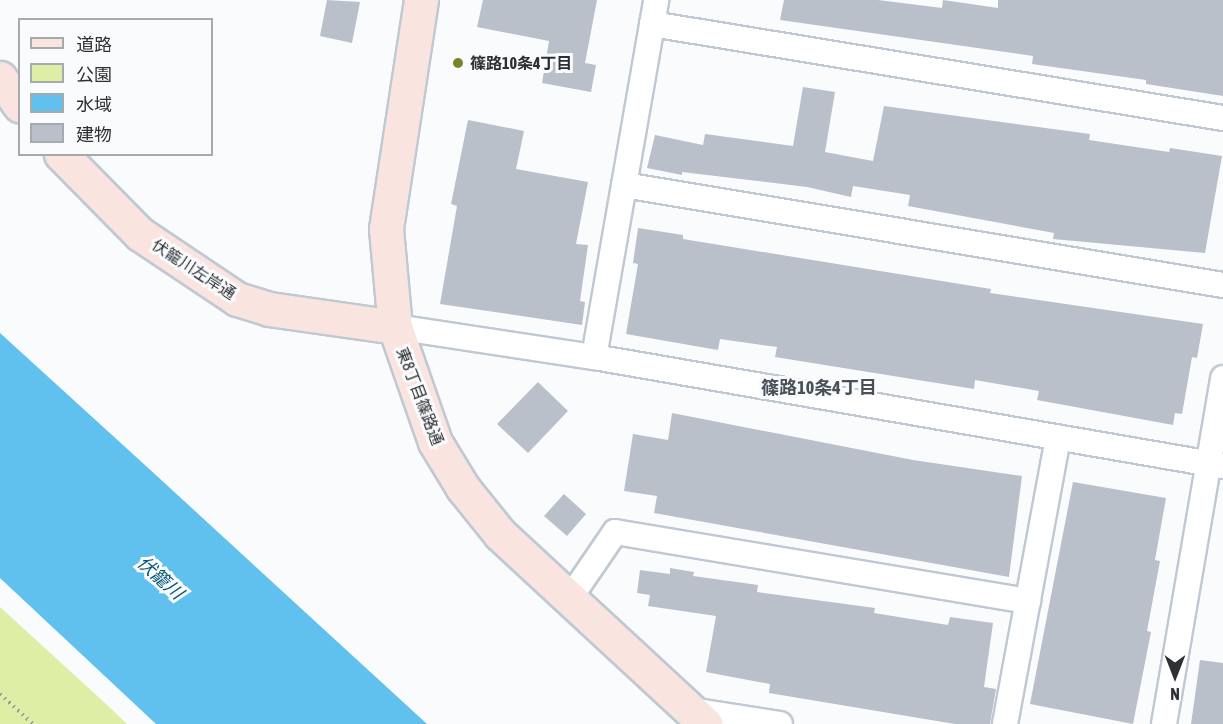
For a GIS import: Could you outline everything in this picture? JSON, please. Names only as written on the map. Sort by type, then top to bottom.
[{"type":"main road","name":"東8丁目篠路通","points":[[420,0],[386,229],[395,327],[435,442],[463,488],[500,534],[697,717]]},
{"type":"main road","points":[[0,78],[18,103]]},
{"type":"main road","name":"伏籠川左岸通","points":[[63,156],[140,234],[237,299],[269,309],[395,327]]},
{"type":"street","points":[[594,357],[656,0]]},
{"type":"street","points":[[652,24],[1223,118]]},
{"type":"street","points":[[624,185],[1223,285]]},
{"type":"street","points":[[395,327],[594,357],[1216,465]]},
{"type":"street","points":[[1164,724],[1216,465],[1223,378]]},
{"type":"street","points":[[1005,724],[1058,439]]},
{"type":"street","points":[[570,598],[615,532],[1028,601]]},
{"type":"street","points":[[697,717],[780,724]]},
{"type":"path","points":[[0,694],[33,724]]},
{"type":"green space","points":[[0,607],[106,704],[127,724],[0,724]]},
{"type":"water","name":"伏籠川","points":[[0,333],[427,724],[156,724],[0,578]]},
{"type":"building","points":[[327,0],[360,2],[352,43],[320,36]]},
{"type":"building","points":[[483,0],[597,0],[585,63],[596,65],[591,92],[542,83],[549,41],[477,27]]},
{"type":"building","points":[[784,0],[878,0],[942,8],[943,0],[998,8],[998,0],[1223,0],[1223,96],[1146,84],[1146,80],[1032,64],[1033,56],[780,20]]},
{"type":"building","points":[[803,87],[835,92],[825,152],[873,161],[884,106],[1090,134],[1089,140],[1169,152],[1170,148],[1222,156],[1205,253],[1053,239],[1054,233],[908,206],[910,195],[853,186],[851,197],[807,187],[682,172],[682,175],[647,168],[655,135],[703,145],[705,134],[793,146]]},
{"type":"building","points":[[468,120],[524,131],[516,169],[588,182],[576,244],[588,245],[580,301],[585,302],[582,325],[440,304],[457,206],[451,204]]},
{"type":"building","points":[[638,228],[683,235],[683,239],[991,289],[990,293],[1203,324],[1197,358],[1192,357],[1182,414],[1175,413],[1173,425],[1037,400],[1039,391],[975,380],[974,389],[775,357],[777,347],[720,339],[718,350],[626,334],[638,264],[633,263]]},
{"type":"building","points":[[538,382],[568,411],[528,453],[497,424]]},
{"type":"building","points":[[672,413],[913,460],[1022,476],[1009,577],[654,513],[657,496],[624,491],[633,434],[668,440]]},
{"type":"building","points":[[1073,482],[1166,498],[1155,560],[1160,561],[1147,631],[1151,632],[1133,724],[1030,704]]},
{"type":"building","points":[[564,494],[586,514],[567,536],[544,516]]},
{"type":"building","points":[[670,568],[694,572],[693,576],[758,585],[757,592],[875,608],[874,613],[948,625],[950,617],[993,623],[984,687],[996,689],[990,724],[955,724],[769,693],[770,684],[706,672],[716,616],[648,606],[650,595],[637,593],[640,570],[670,574]]},
{"type":"building","points":[[1200,660],[1223,663],[1223,724],[1191,724]]},
{"type":"place","name":"篠路10条4丁目","points":[[458,63]]},
{"type":"district","name":"篠路10条4丁目","points":[[819,388]]}]
